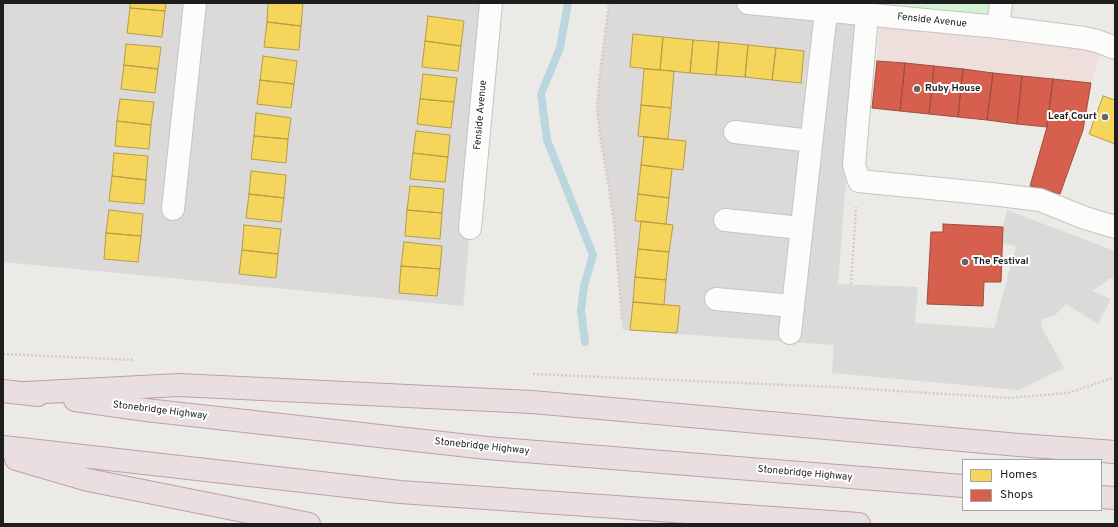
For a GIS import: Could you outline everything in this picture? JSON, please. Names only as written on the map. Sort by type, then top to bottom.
[{"type":"highway","points":[[25,393],[179,385],[532,402],[1115,452]]},
{"type":"highway","name":"Stonebridge Highway","points":[[3,391],[146,410],[487,448],[962,486]]},
{"type":"highway","points":[[3,447],[400,492],[859,524]]},
{"type":"highway","points":[[3,455],[88,480],[309,524]]},
{"type":"highway","points":[[1102,497],[1115,498]]},
{"type":"street","points":[[173,209],[195,3]]},
{"type":"street","name":"Fenside Avenue","points":[[470,228],[492,3]]},
{"type":"street","name":"Fenside Avenue","points":[[748,3],[998,27],[1084,38],[1115,48]]},
{"type":"street","points":[[998,27],[1001,3]]},
{"type":"street","points":[[790,333],[826,11]]},
{"type":"street","points":[[867,14],[854,165],[859,181],[1040,200],[1085,218],[1115,227]]},
{"type":"street","points":[[735,132],[811,142]]},
{"type":"street","points":[[725,220],[801,228]]},
{"type":"street","points":[[716,299],[792,306]]},
{"type":"path","points":[[609,3],[597,108],[614,223],[622,319]]},
{"type":"path","points":[[851,284],[859,181]]},
{"type":"path","points":[[3,354],[137,360]]},
{"type":"path","points":[[526,374],[825,387],[1009,398],[1068,393],[1115,377]]},
{"type":"shaded area","points":[[3,3],[491,3],[463,306],[3,262]]},
{"type":"shaded area","points":[[609,3],[748,3],[859,13],[834,345],[623,330],[614,223],[597,109]]},
{"type":"shaded area","points":[[880,26],[1079,48],[1100,53],[1091,83],[877,61]]},
{"type":"shaded area","points":[[1007,210],[1115,251],[1115,279],[1109,279],[1093,291],[1111,299],[1098,324],[1066,304],[1055,315],[1042,319],[1041,326],[1064,368],[1019,390],[832,373],[838,284],[918,287],[915,323],[994,328],[1016,246],[1003,243],[1003,227]]},
{"type":"green space","points":[[748,3],[1001,3],[998,27]]},
{"type":"building: Homes","points":[[130,3],[166,3],[165,11],[130,8]]},
{"type":"building: Homes","points":[[268,3],[303,3],[301,26],[267,22]]},
{"type":"building: Homes","points":[[130,8],[165,11],[162,37],[127,33]]},
{"type":"building: Homes","points":[[428,16],[464,21],[461,46],[425,41]]},
{"type":"building: Homes","points":[[267,22],[301,26],[299,50],[264,47]]},
{"type":"building: Homes","points":[[633,34],[663,37],[660,70],[630,67]]},
{"type":"building: Homes","points":[[663,37],[693,40],[690,73],[660,70]]},
{"type":"building: Homes","points":[[693,40],[719,42],[716,75],[690,73]]},
{"type":"building: Homes","points":[[425,41],[461,46],[458,71],[422,67]]},
{"type":"building: Homes","points":[[719,42],[748,45],[745,77],[716,75]]},
{"type":"building: Homes","points":[[126,44],[161,47],[158,69],[124,65]]},
{"type":"building: Homes","points":[[748,45],[776,48],[772,80],[745,77]]},
{"type":"building: Homes","points":[[776,48],[804,51],[801,83],[772,80]]},
{"type":"building: Homes","points":[[263,56],[297,61],[294,84],[260,80]]},
{"type":"building: Homes","points":[[124,65],[158,69],[155,93],[121,89]]},
{"type":"building: Homes","points":[[644,69],[674,71],[671,108],[641,105]]},
{"type":"building: Homes","points":[[423,74],[457,78],[454,102],[420,99]]},
{"type":"building: Homes","points":[[260,80],[294,84],[291,108],[257,104]]},
{"type":"building: Homes","name":"Leaf Court","points":[[1103,96],[1115,100],[1115,144],[1089,134]]},
{"type":"building: Homes","points":[[120,99],[154,102],[151,125],[117,121]]},
{"type":"building: Homes","points":[[420,99],[454,102],[451,128],[417,124]]},
{"type":"building: Homes","points":[[641,105],[671,108],[668,139],[638,136]]},
{"type":"building: Homes","points":[[256,113],[291,118],[288,139],[254,136]]},
{"type":"building: Homes","points":[[117,121],[151,125],[149,149],[115,146]]},
{"type":"building: Homes","points":[[416,131],[450,135],[448,157],[413,153]]},
{"type":"building: Homes","points":[[254,136],[288,139],[286,163],[251,159]]},
{"type":"building: Homes","points":[[644,137],[686,141],[683,170],[641,165]]},
{"type":"building: Homes","points":[[114,153],[148,156],[146,180],[112,176]]},
{"type":"building: Homes","points":[[413,153],[448,157],[445,182],[410,179]]},
{"type":"building: Homes","points":[[641,165],[672,169],[669,198],[638,194]]},
{"type":"building: Homes","points":[[251,171],[286,175],[284,198],[249,194]]},
{"type":"building: Homes","points":[[112,176],[146,180],[144,204],[109,201]]},
{"type":"building: Homes","points":[[410,186],[444,189],[442,213],[407,210]]},
{"type":"building: Homes","points":[[249,194],[284,198],[281,222],[246,218]]},
{"type":"building: Homes","points":[[638,194],[669,198],[666,224],[635,221]]},
{"type":"building: Homes","points":[[109,210],[143,214],[141,236],[106,233]]},
{"type":"building: Homes","points":[[407,210],[442,213],[440,239],[405,236]]},
{"type":"building: Homes","points":[[641,221],[673,225],[669,252],[638,249]]},
{"type":"building: Homes","points":[[244,225],[281,229],[278,254],[242,250]]},
{"type":"building: Homes","points":[[106,233],[141,236],[138,262],[104,259]]},
{"type":"building: Homes","points":[[404,242],[442,246],[440,269],[401,266]]},
{"type":"building: Homes","points":[[638,249],[669,252],[666,280],[635,277]]},
{"type":"building: Homes","points":[[242,250],[278,254],[276,278],[239,274]]},
{"type":"building: Homes","points":[[401,266],[440,269],[437,296],[399,293]]},
{"type":"building: Homes","points":[[635,277],[666,280],[664,305],[633,302]]},
{"type":"building: Homes","points":[[633,302],[680,306],[677,333],[630,330]]},
{"type":"building: Shops","points":[[877,61],[905,63],[900,111],[872,108]]},
{"type":"building: Shops","name":"Ruby House","points":[[905,63],[934,66],[929,114],[900,111]]},
{"type":"building: Shops","points":[[934,66],[963,69],[958,117],[929,114]]},
{"type":"building: Shops","points":[[963,69],[993,73],[987,120],[958,117]]},
{"type":"building: Shops","points":[[993,73],[1022,76],[1017,124],[987,120]]},
{"type":"building: Shops","points":[[1022,76],[1053,79],[1047,127],[1017,124]]},
{"type":"building: Shops","points":[[1053,79],[1091,83],[1083,130],[1060,194],[1030,186],[1047,127]]},
{"type":"building: Shops","name":"The Festival","points":[[943,224],[1003,227],[1001,282],[984,282],[983,306],[927,304],[931,232],[943,232]]},
{"type":"waterway","points":[[568,3],[560,48],[541,94],[547,140],[593,255],[584,286],[581,311],[585,342]]},
{"type":"place","name":"Ruby House","points":[[917,89]]},
{"type":"place","name":"Leaf Court","points":[[1105,117]]},
{"type":"place","name":"The Festival","points":[[965,262]]}]
